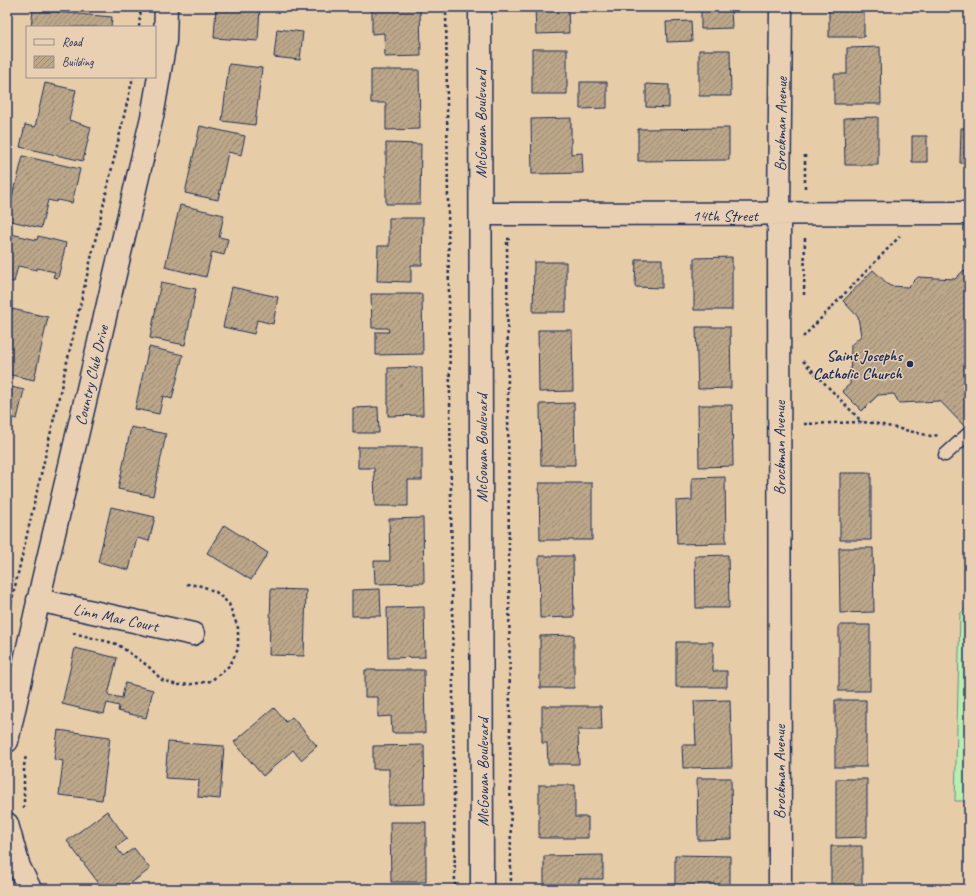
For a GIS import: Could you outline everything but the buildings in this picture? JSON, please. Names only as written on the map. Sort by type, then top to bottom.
[{"type":"street","name":"Country Club Drive","points":[[7,741],[38,600],[152,117],[164,41],[166,7]]},
{"type":"street","name":"McGowan Boulevard","points":[[480,7],[482,889]]},
{"type":"street","name":"Brockman Avenue","points":[[780,889],[779,214],[781,7]]},
{"type":"street","name":"14th Street","points":[[481,214],[969,213]]},
{"type":"street","name":"Linn Mar Court","points":[[38,600],[193,634]]},
{"type":"street","points":[[7,824],[19,867],[30,889]]},
{"type":"lane","points":[[946,455],[969,432]]},
{"type":"path","points":[[139,26],[141,7]]},
{"type":"path","points":[[446,7],[454,889]]},
{"type":"path","points":[[7,621],[133,78]]},
{"type":"path","points":[[805,150],[805,190],[813,190]]},
{"type":"path","points":[[779,347],[804,337],[902,234],[894,234]]},
{"type":"path","points":[[969,234],[967,234],[967,253],[969,254]]},
{"type":"path","points":[[804,298],[804,236],[812,236]]},
{"type":"path","points":[[511,889],[507,239],[515,239]]},
{"type":"path","points":[[804,329],[804,337]]},
{"type":"path","points":[[779,347],[804,361],[862,422]]},
{"type":"path","points":[[804,361],[804,369]]},
{"type":"path","points":[[804,416],[804,430]]},
{"type":"path","points":[[804,424],[862,422],[931,436],[947,435]]},
{"type":"path","points":[[68,632],[117,644],[148,666],[162,680],[177,685],[211,681],[230,665],[238,649],[238,628],[228,604],[216,592],[202,586],[186,584]]},
{"type":"path","points":[[24,809],[24,766],[27,750]]},
{"type":"green space","points":[[969,605],[969,801],[955,801],[960,614]]},
{"type":"place","name":"Saint Josephs Catholic Church","points":[[910,364]]}]
